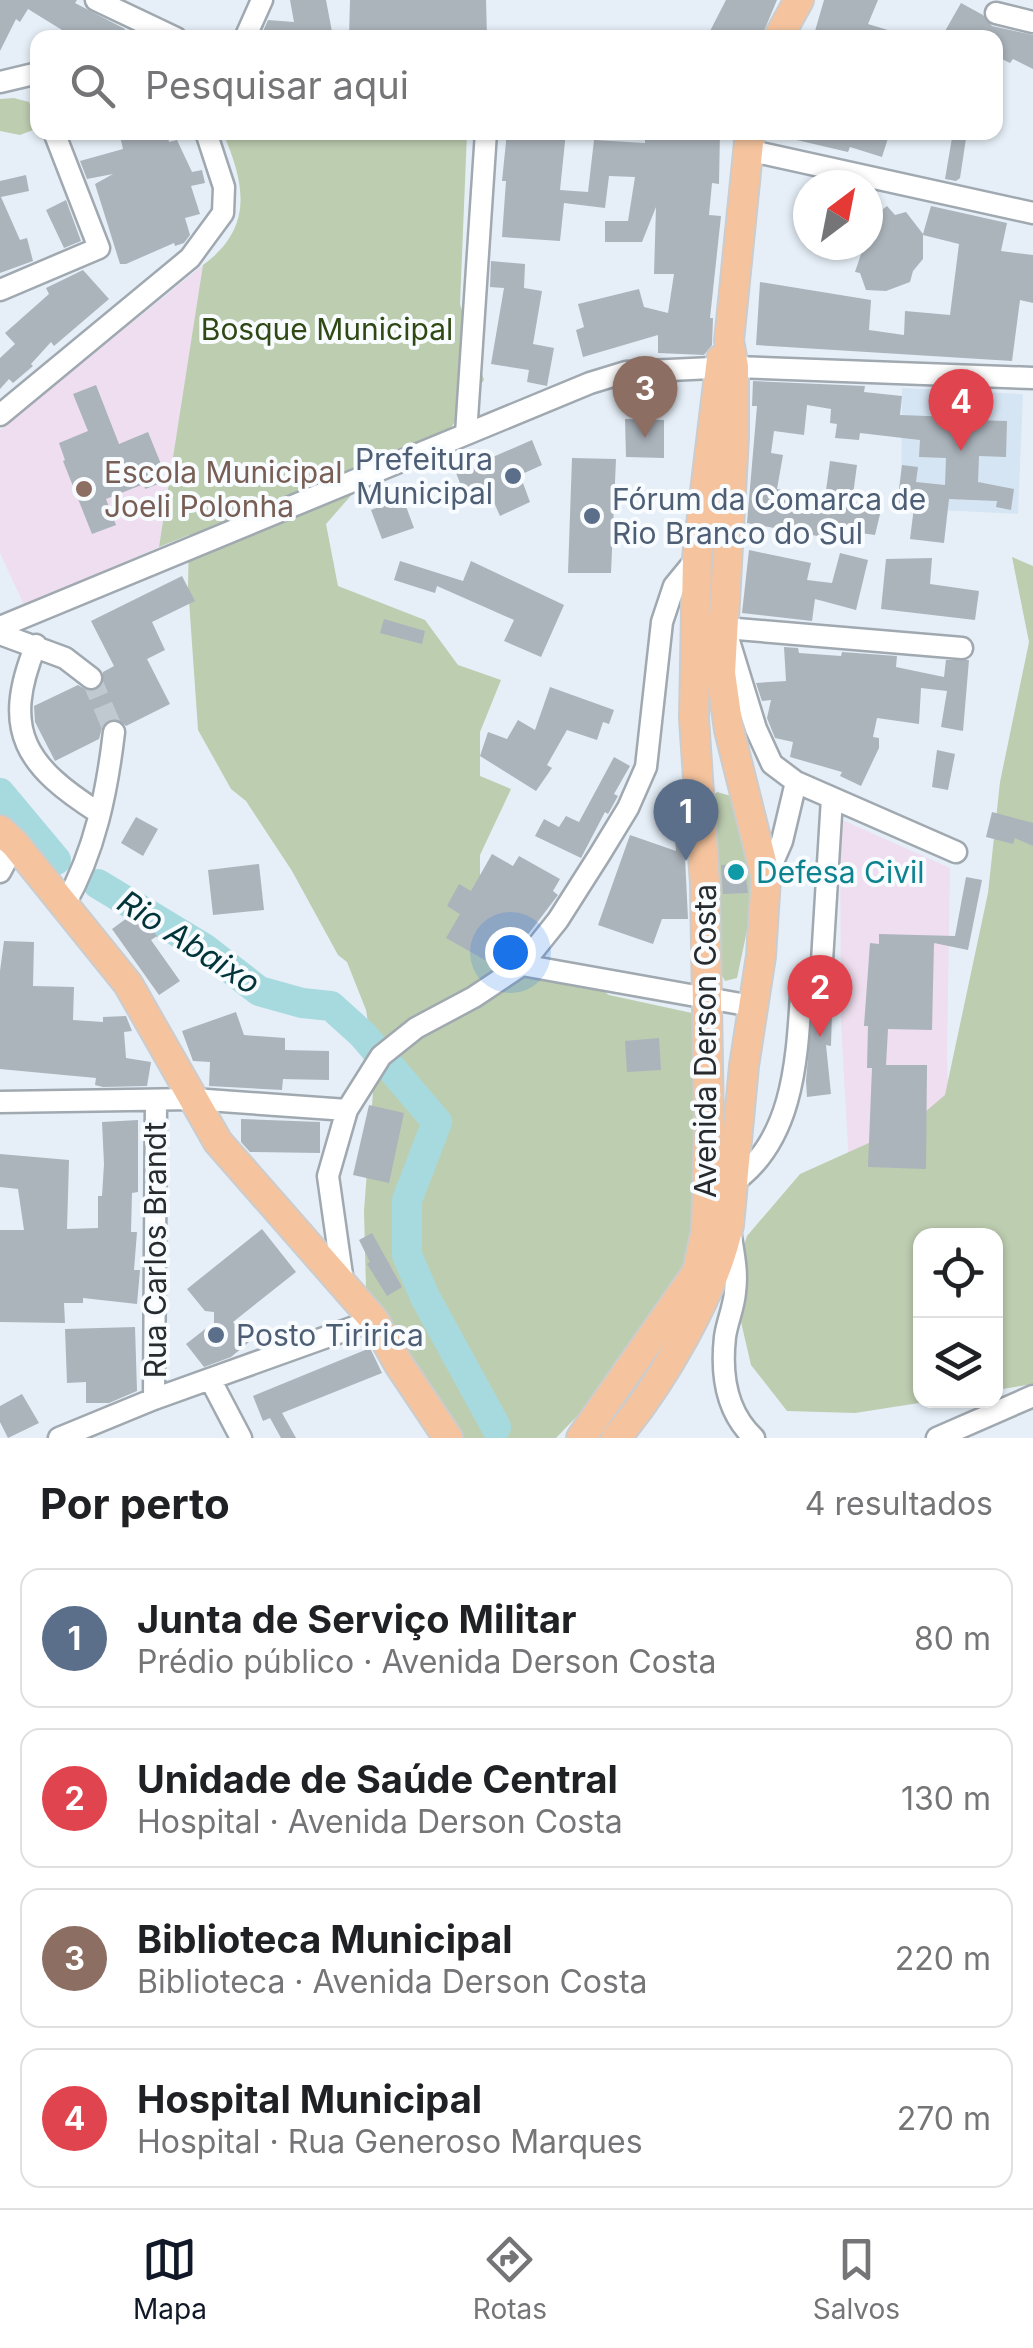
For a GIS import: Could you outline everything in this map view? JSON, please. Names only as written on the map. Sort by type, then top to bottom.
[{"type":"main road","points":[[782,30],[799,0]]},
{"type":"main road","points":[[727,358],[748,141]]},
{"type":"main road","name":"Avenida Derson Costa","points":[[581,1438],[698,1272],[706,1230],[710,1126],[694,718],[697,558],[727,358]]},
{"type":"main road","name":"Avenida Derson Costa","points":[[616,1438],[662,1373],[716,1276],[729,1225],[752,1006],[761,956],[766,878],[729,730],[722,673],[727,358]]},
{"type":"main road","points":[[698,770],[738,761]]},
{"type":"main road","points":[[8,837],[128,984],[218,1142],[374,1320],[448,1438]]},
{"type":"street","points":[[96,0],[148,30]]},
{"type":"street","points":[[146,0],[148,30]]},
{"type":"street","points":[[249,30],[262,0]]},
{"type":"street","points":[[996,14],[1033,22]]},
{"type":"street","points":[[0,82],[30,80]]},
{"type":"street","points":[[0,290],[99,248],[57,140]]},
{"type":"street","points":[[0,415],[190,258],[223,214],[224,186],[209,140]]},
{"type":"street","points":[[466,434],[485,140]]},
{"type":"street","points":[[748,141],[1033,212]]},
{"type":"street","points":[[0,630],[590,382],[626,372],[727,358],[1033,378]]},
{"type":"street","points":[[345,1291],[328,1176],[348,1110],[381,1056],[416,1028],[522,964],[558,920],[600,854],[628,808],[646,767],[662,622],[674,586],[697,558]]},
{"type":"street","points":[[956,852],[796,782],[772,764],[756,729],[725,628],[962,648]]},
{"type":"street","points":[[0,630],[65,658],[91,678]]},
{"type":"street","points":[[36,645],[16,688],[13,710],[17,737],[36,768],[99,813]]},
{"type":"street","points":[[64,904],[89,859],[108,782],[114,732]]},
{"type":"street","points":[[766,878],[782,841],[796,782]]},
{"type":"street","points":[[822,961],[832,798]]},
{"type":"street","points":[[0,872],[8,837]]},
{"type":"street","points":[[522,964],[752,1006]]},
{"type":"street","points":[[731,1184],[753,1169],[773,1136],[795,1078],[802,980]]},
{"type":"street","points":[[0,1102],[193,1099],[348,1110]]},
{"type":"street","name":"Rua Carlos Brandt","points":[[154,1399],[156,1100]]},
{"type":"street","points":[[729,1225],[737,1272],[725,1335],[724,1384],[744,1429],[754,1438]]},
{"type":"street","points":[[60,1438],[154,1399],[374,1320]]},
{"type":"street","points":[[210,1379],[240,1438]]},
{"type":"street","points":[[937,1438],[1033,1396]]},
{"type":"shaded area","name":"Escola Municipal Joeli Polonha","points":[[203,265],[159,547],[24,605],[0,553],[0,430]]},
{"type":"shaded area","points":[[902,388],[1023,394],[1018,514],[901,508]]},
{"type":"shaded area","points":[[840,819],[950,868],[947,1057],[952,1187],[850,1182],[841,1024]]},
{"type":"green space","points":[[0,99],[29,102],[30,131],[20,135],[0,131]]},
{"type":"green space","name":"Bosque Municipal","points":[[225,140],[467,140],[460,304],[484,380],[441,442],[384,458],[326,524],[338,586],[425,620],[458,665],[501,680],[480,732],[480,776],[511,789],[480,855],[480,903],[495,936],[609,995],[692,1013],[695,1116],[700,1130],[699,1251],[608,1384],[556,1438],[456,1438],[408,1383],[366,1289],[364,1211],[375,1065],[366,1010],[347,962],[338,955],[292,871],[246,801],[231,789],[198,730],[188,586],[189,535],[159,547],[203,265],[231,236],[238,220],[240,187]]},
{"type":"green space","points":[[1012,557],[1033,566],[1033,1384],[1003,1389],[1003,1228],[913,1228],[913,1404],[855,1413],[787,1411],[751,1365],[732,1283],[747,1236],[800,1174],[911,1124],[945,1095],[988,893],[1000,782],[1029,642]]},
{"type":"green space","points":[[717,792],[731,796],[756,888],[737,978],[725,981],[720,972],[712,797]]},
{"type":"building","points":[[0,0],[77,0],[75,3],[125,29],[62,30],[28,9],[20,22],[16,19],[0,51]]},
{"type":"building","points":[[290,0],[326,0],[332,30],[264,30],[268,20],[294,22]]},
{"type":"building","points":[[350,0],[486,0],[487,30],[349,30]]},
{"type":"building","points":[[726,0],[777,0],[764,30],[711,30]]},
{"type":"building","points":[[824,0],[878,0],[868,24],[888,30],[815,30]]},
{"type":"building","points":[[961,3],[983,15],[992,26],[1033,35],[1033,69],[1013,59],[1010,63],[1003,60],[1003,30],[946,30]]},
{"type":"building","points":[[121,140],[177,140],[192,172],[202,170],[205,183],[191,186],[200,214],[185,218],[190,235],[184,243],[174,243],[120,264],[95,184],[113,174],[87,179],[80,161],[123,149]]},
{"type":"building","points":[[506,140],[565,140],[560,190],[588,192],[594,140],[645,143],[720,140],[719,184],[712,183],[709,215],[721,216],[710,318],[712,345],[704,355],[658,353],[658,335],[583,357],[576,330],[584,327],[578,304],[639,289],[644,307],[668,313],[674,274],[654,274],[656,207],[642,242],[605,242],[605,221],[628,221],[635,177],[609,176],[605,208],[564,203],[560,241],[502,237],[506,181],[502,181]]},
{"type":"building","points":[[797,140],[887,140],[882,157],[850,147],[848,152]]},
{"type":"building","points":[[952,140],[966,140],[960,178],[945,179]]},
{"type":"building","points":[[26,175],[29,191],[1,197],[20,240],[27,238],[33,261],[0,273],[0,181]]},
{"type":"building","points":[[66,200],[81,241],[64,248],[46,210]]},
{"type":"building","points":[[887,206],[895,215],[906,212],[923,234],[931,206],[1007,223],[1001,251],[1033,255],[1033,303],[1020,300],[1012,361],[756,345],[760,282],[871,300],[869,330],[904,335],[905,311],[950,315],[959,244],[923,235],[923,259],[910,282],[886,291],[866,290],[860,273],[855,272],[859,260],[883,260],[883,209]]},
{"type":"building","points":[[491,261],[525,264],[524,288],[542,291],[533,344],[554,348],[547,386],[527,382],[529,370],[491,364],[504,288],[490,287]]},
{"type":"building","points":[[83,270],[109,299],[54,346],[51,342],[33,366],[13,383],[9,379],[0,389],[0,358],[15,344],[5,333],[49,294],[46,288]]},
{"type":"building","points":[[753,381],[865,386],[864,392],[902,396],[900,415],[954,417],[955,408],[974,409],[973,420],[1007,421],[1006,457],[979,456],[978,482],[1014,489],[1011,510],[996,507],[997,501],[949,499],[944,543],[910,539],[914,507],[897,505],[902,465],[918,467],[916,482],[945,485],[946,458],[919,457],[920,440],[860,433],[859,440],[835,438],[837,424],[830,423],[831,409],[807,405],[804,435],[774,431],[771,453],[783,455],[777,489],[825,498],[830,461],[857,465],[852,502],[882,506],[875,535],[853,532],[850,542],[747,523],[757,406],[752,406]]},
{"type":"building","points":[[96,385],[119,444],[148,432],[163,469],[156,471],[161,483],[145,489],[144,484],[106,499],[116,525],[92,534],[59,443],[88,431],[73,394]]},
{"type":"building","points":[[625,419],[664,420],[664,458],[626,457]]},
{"type":"building","points":[[532,440],[542,465],[520,475],[530,502],[500,516],[488,489],[466,498],[456,473]]},
{"type":"building","name":"Fórum da Comarca de Rio Branco do Sul","points":[[572,458],[616,459],[611,573],[568,573]]},
{"type":"building","points":[[403,498],[414,528],[382,539],[371,510]]},
{"type":"building","points":[[749,550],[811,563],[807,580],[832,583],[840,553],[868,560],[856,610],[815,599],[812,621],[742,613]]},
{"type":"building","points":[[932,558],[930,584],[979,591],[975,620],[881,609],[886,559]]},
{"type":"building","points":[[400,561],[463,581],[471,561],[564,605],[541,657],[504,641],[514,620],[437,586],[435,593],[394,580]]},
{"type":"building","points":[[182,576],[195,601],[152,622],[165,650],[147,659],[170,704],[126,726],[117,719],[108,720],[99,739],[55,761],[35,722],[34,706],[78,685],[90,692],[102,686],[103,672],[114,666],[91,621]]},
{"type":"building","points":[[384,619],[425,631],[422,644],[380,633]]},
{"type":"building","points":[[784,647],[798,648],[799,653],[897,656],[896,667],[944,677],[946,660],[969,660],[963,731],[941,727],[947,691],[921,688],[919,724],[877,718],[873,737],[879,738],[879,748],[861,786],[840,776],[842,772],[790,757],[793,742],[775,738],[767,718],[771,700],[762,701],[756,683],[786,681]]},
{"type":"building","points":[[550,687],[614,710],[609,724],[603,722],[597,740],[567,730],[547,765],[552,768],[536,791],[480,756],[488,732],[507,739],[518,720],[535,730]]},
{"type":"building","points":[[937,750],[955,754],[948,790],[932,787]]},
{"type":"building","points":[[614,757],[630,766],[614,794],[618,796],[581,858],[535,836],[544,819],[559,827],[566,816],[579,822]]},
{"type":"building","points":[[992,812],[1033,823],[1033,846],[1015,838],[1013,844],[986,837]]},
{"type":"building","points":[[136,817],[158,829],[143,856],[121,843]]},
{"type":"building","points":[[630,835],[676,851],[675,838],[684,837],[688,919],[662,919],[653,944],[598,925]]},
{"type":"building","points":[[492,854],[513,866],[519,856],[560,879],[553,891],[558,895],[517,949],[498,937],[485,960],[446,938],[460,914],[447,906],[459,884],[471,891]]},
{"type":"building","points":[[259,864],[264,910],[213,915],[208,870]]},
{"type":"building","name":"Defesa Civil","points":[[744,864],[748,893],[723,894],[721,865]]},
{"type":"building","points":[[966,877],[982,880],[968,950],[934,943],[932,1030],[888,1029],[886,1065],[927,1065],[926,1169],[868,1167],[872,1068],[867,1068],[868,1026],[864,1026],[870,943],[879,944],[879,934],[955,936]]},
{"type":"building","points":[[138,910],[157,936],[151,940],[180,981],[159,995],[112,929]]},
{"type":"building","points":[[4,941],[34,942],[33,986],[74,987],[73,1020],[103,1022],[103,1017],[126,1016],[132,1031],[124,1032],[126,1058],[151,1062],[147,1086],[103,1087],[95,1085],[96,1078],[0,1069],[0,971]]},
{"type":"building","points":[[815,976],[833,978],[831,1046],[826,1045],[831,1094],[807,1097],[806,1081]]},
{"type":"building","points":[[236,1012],[244,1035],[285,1038],[285,1050],[329,1051],[329,1080],[283,1079],[282,1090],[209,1086],[210,1062],[193,1061],[182,1031]]},
{"type":"building","points":[[659,1038],[661,1070],[627,1072],[625,1041]]},
{"type":"building","points":[[369,1105],[404,1113],[389,1183],[353,1175]]},
{"type":"building","points":[[241,1119],[320,1122],[320,1153],[250,1152],[241,1142]]},
{"type":"building","points":[[138,1120],[138,1192],[132,1193],[131,1232],[137,1232],[137,1304],[83,1298],[83,1303],[64,1303],[65,1323],[0,1322],[0,1230],[24,1230],[18,1189],[0,1187],[0,1154],[69,1160],[67,1229],[98,1228],[104,1164],[102,1122]]},
{"type":"building","points":[[262,1229],[296,1272],[233,1322],[249,1342],[231,1357],[204,1367],[186,1344],[214,1326],[214,1312],[205,1311],[187,1289]]},
{"type":"building","points":[[372,1233],[402,1287],[387,1296],[367,1264],[370,1262],[359,1240]]},
{"type":"building","points":[[135,1327],[137,1391],[109,1403],[86,1403],[86,1382],[67,1383],[65,1329]]},
{"type":"building","points":[[370,1348],[382,1373],[282,1413],[296,1438],[281,1438],[270,1418],[263,1421],[253,1396]]},
{"type":"building","points":[[22,1394],[39,1423],[8,1438],[0,1422],[0,1406]]},
{"type":"waterway","name":"Rio Abaixo","points":[[0,793],[56,860]]},
{"type":"waterway","name":"Rio Abaixo","points":[[98,884],[204,948],[259,991],[331,1006],[363,1035],[437,1122],[407,1200],[407,1255],[425,1297],[496,1427]]},
{"type":"tunnel","points":[[91,678],[114,732]]},
{"type":"place","name":"Biblioteca Municipal","points":[[645,438]]},
{"type":"place","name":"Hospital Municipal","points":[[961,451]]},
{"type":"place","name":"Prefeitura Municipal","points":[[513,476]]},
{"type":"place","name":"Escola Municipal Joeli Polonha","points":[[84,489]]},
{"type":"place","name":"Fórum da Comarca de Rio Branco do Sul","points":[[592,516]]},
{"type":"place","name":"Junta de Serviço Militar","points":[[686,861]]},
{"type":"place","name":"Defesa Civil","points":[[736,872]]},
{"type":"place","name":"Unidade de Saúde Central","points":[[820,1037]]},
{"type":"place","name":"Posto Tiririca","points":[[216,1335]]}]
